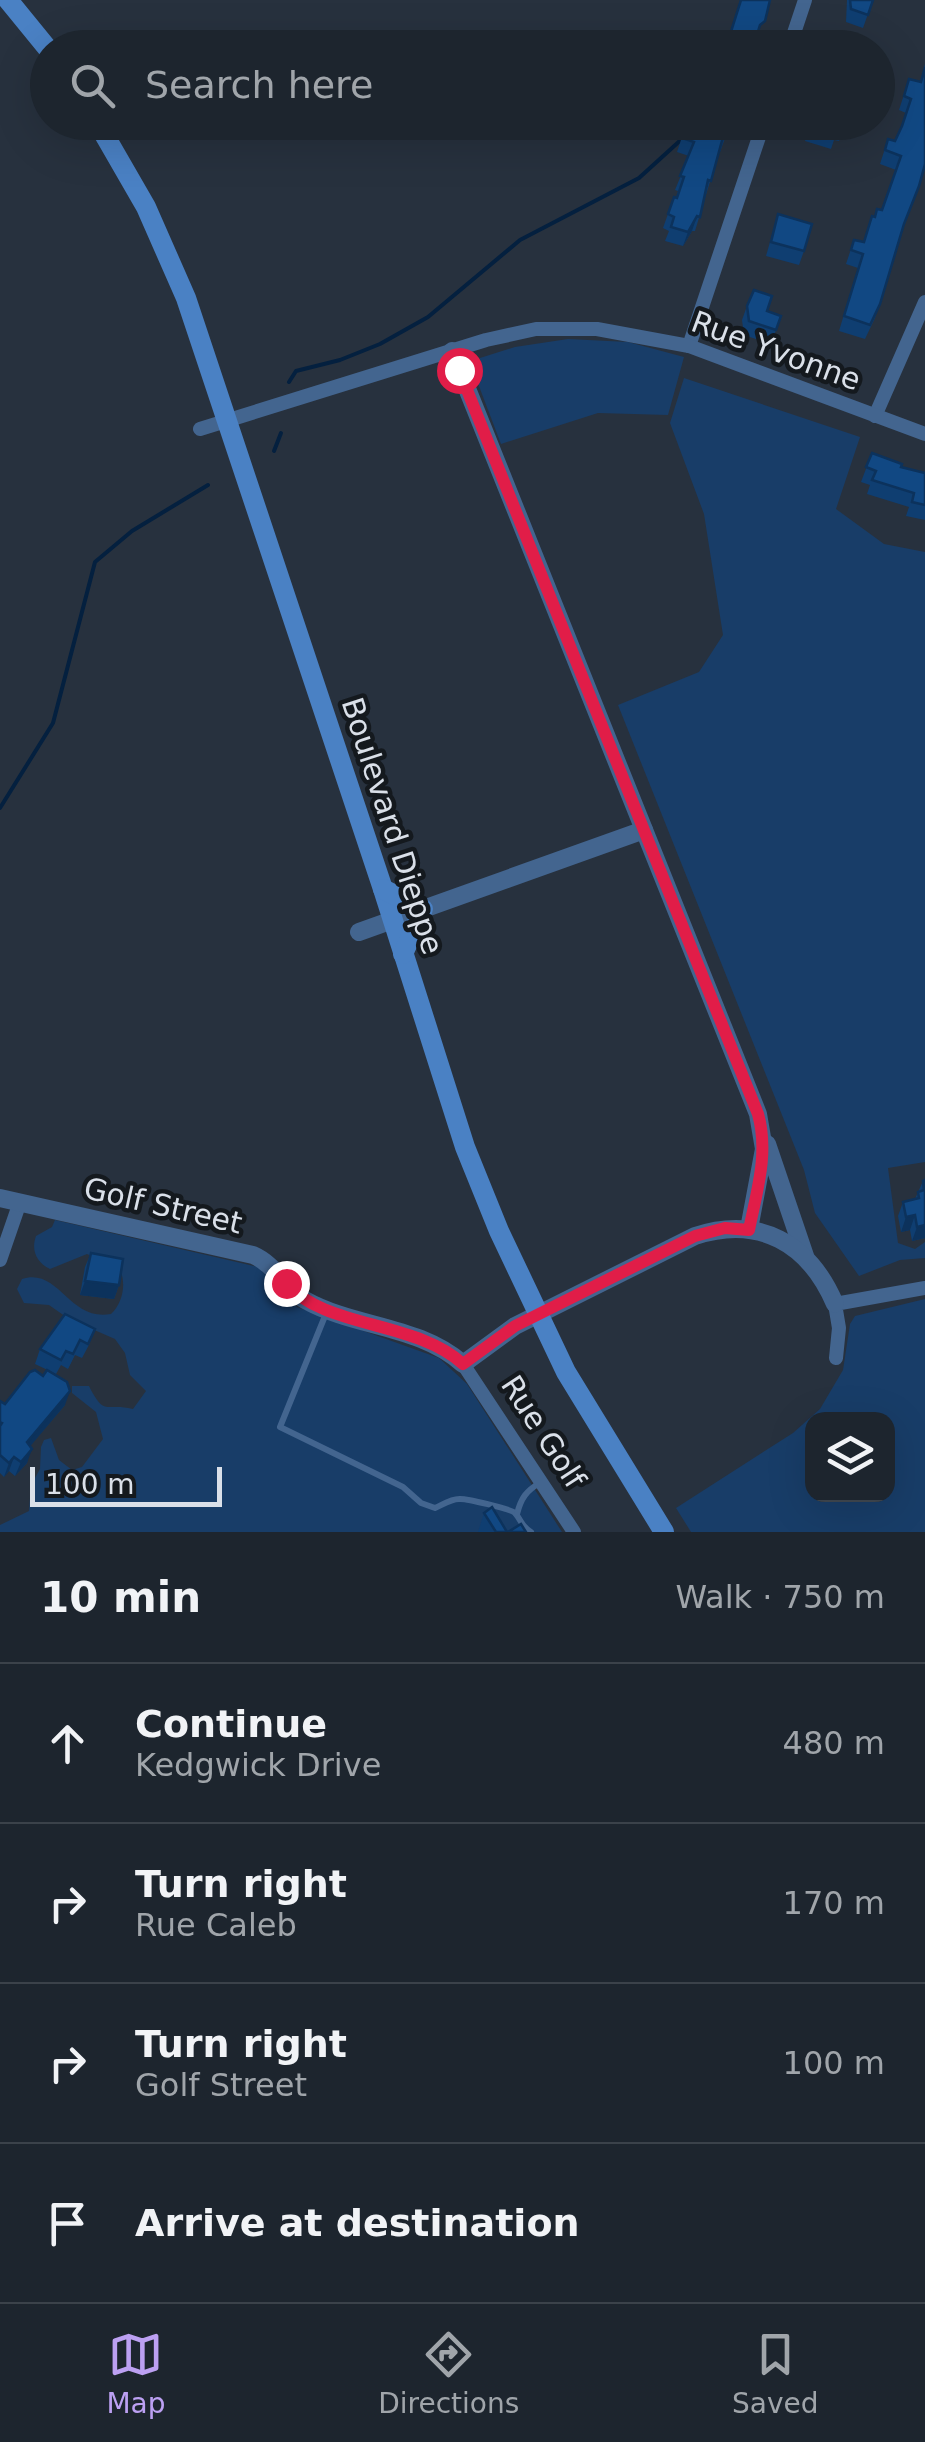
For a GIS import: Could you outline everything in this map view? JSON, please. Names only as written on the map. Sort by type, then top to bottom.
[{"type":"main road","points":[[8,0],[32,30]]},
{"type":"main road","name":"Boulevard Dieppe","points":[[107,140],[146,207],[186,298],[465,1147],[537,1315],[566,1372],[664,1532]]},
{"type":"main road","points":[[383,889],[423,909],[403,954]]},
{"type":"street","points":[[795,30],[805,0]]},
{"type":"street","points":[[689,346],[758,140]]},
{"type":"street","points":[[875,416],[925,302]]},
{"type":"street","name":"Rue Yvonne","points":[[200,429],[536,329],[597,330],[689,346],[925,434]]},
{"type":"street","points":[[452,351],[752,1098],[806,1256],[835,1304],[839,1328],[836,1358]]},
{"type":"street","points":[[359,932],[644,830]]},
{"type":"street","points":[[749,1230],[765,1138]]},
{"type":"street","name":"Golf Street","points":[[0,1198],[253,1255],[270,1264],[298,1296],[328,1310],[420,1338],[449,1352],[463,1364]]},
{"type":"street","points":[[0,1260],[20,1202]]},
{"type":"street","points":[[463,1364],[508,1330],[695,1236],[725,1228],[749,1230],[781,1240],[806,1256]]},
{"type":"street","points":[[835,1304],[925,1288]]},
{"type":"street","name":"Rue Golf","points":[[463,1364],[542,1481],[568,1530]]},
{"type":"lane","points":[[328,1310],[280,1428],[403,1487],[421,1503],[435,1508],[455,1498],[465,1499],[517,1514]]},
{"type":"lane","points":[[531,1532],[522,1527],[517,1514],[520,1500],[542,1481]]},
{"type":"shaded area","points":[[568,339],[628,342],[684,357],[668,415],[598,413],[501,444],[474,373],[480,358],[515,347]]},
{"type":"shaded area","points":[[684,378],[860,437],[836,509],[884,544],[925,552],[925,1162],[888,1168],[898,1243],[915,1249],[925,1242],[925,1258],[900,1260],[859,1276],[815,1213],[804,1170],[618,705],[699,672],[723,635],[704,514],[670,423]]},
{"type":"shaded area","points":[[55,1220],[258,1267],[297,1307],[439,1358],[467,1384],[562,1532],[0,1532],[0,1525],[29,1511],[31,1485],[40,1469],[44,1440],[51,1438],[59,1460],[72,1470],[82,1467],[103,1439],[96,1412],[72,1393],[72,1386],[89,1386],[107,1407],[133,1409],[146,1391],[130,1375],[125,1353],[115,1339],[69,1319],[49,1305],[24,1303],[17,1289],[22,1279],[35,1277],[97,1314],[111,1314],[121,1298],[123,1280],[119,1268],[87,1254],[50,1269],[38,1259],[36,1236],[52,1227]]},
{"type":"shaded area","points":[[925,1299],[925,1532],[691,1532],[676,1508],[805,1422],[805,1502],[895,1502],[895,1412],[817,1412],[843,1370],[850,1324],[855,1316]]},
{"type":"building","points":[[741,0],[770,0],[758,30],[731,30]]},
{"type":"building","points":[[850,0],[873,0],[868,15],[851,9]]},
{"type":"building","points":[[925,67],[925,164],[870,325],[844,316],[863,254],[851,250],[854,240],[864,242],[872,216],[875,217],[877,209],[882,210],[901,156],[885,150],[888,140],[895,141],[902,126],[911,99],[904,96],[909,79],[921,82]]},
{"type":"building","points":[[688,140],[722,140],[700,217],[688,232],[671,227],[674,217],[668,214],[674,197],[677,198],[684,177],[680,176],[694,142]]},
{"type":"building","points":[[778,214],[812,224],[804,251],[771,242]]},
{"type":"building","points":[[754,290],[772,296],[767,311],[781,316],[776,330],[749,321],[747,306]]},
{"type":"building","points":[[872,453],[925,473],[925,505],[912,502],[914,493],[872,480],[876,471],[866,467]]},
{"type":"building","points":[[925,1180],[925,1225],[917,1227],[915,1215],[906,1217],[903,1202],[919,1198]]},
{"type":"building","points":[[91,1253],[123,1259],[119,1285],[85,1281]]},
{"type":"building","points":[[65,1314],[95,1329],[88,1344],[80,1340],[73,1354],[66,1351],[61,1360],[40,1349]]},
{"type":"building","points":[[35,1370],[43,1376],[47,1370],[67,1382],[70,1391],[27,1442],[32,1449],[21,1462],[14,1457],[9,1463],[0,1455],[0,1401],[5,1404]]},
{"type":"building","points":[[492,1507],[507,1532],[496,1532],[484,1513]]},
{"type":"building","points":[[521,1524],[526,1532],[508,1532]]},
{"type":"waterway","points":[[289,382],[296,371],[380,344],[428,317],[520,240],[639,178],[681,140]]},
{"type":"waterway","points":[[274,451],[281,433]]},
{"type":"waterway","points":[[0,808],[53,723],[95,562],[132,531],[208,485]]},
{"type":"route","points":[[286,1283],[311,1303],[420,1338],[449,1352],[463,1364],[515,1326],[695,1236],[725,1228],[749,1230],[761,1171],[765,1138],[758,1114],[459,370]]}]
